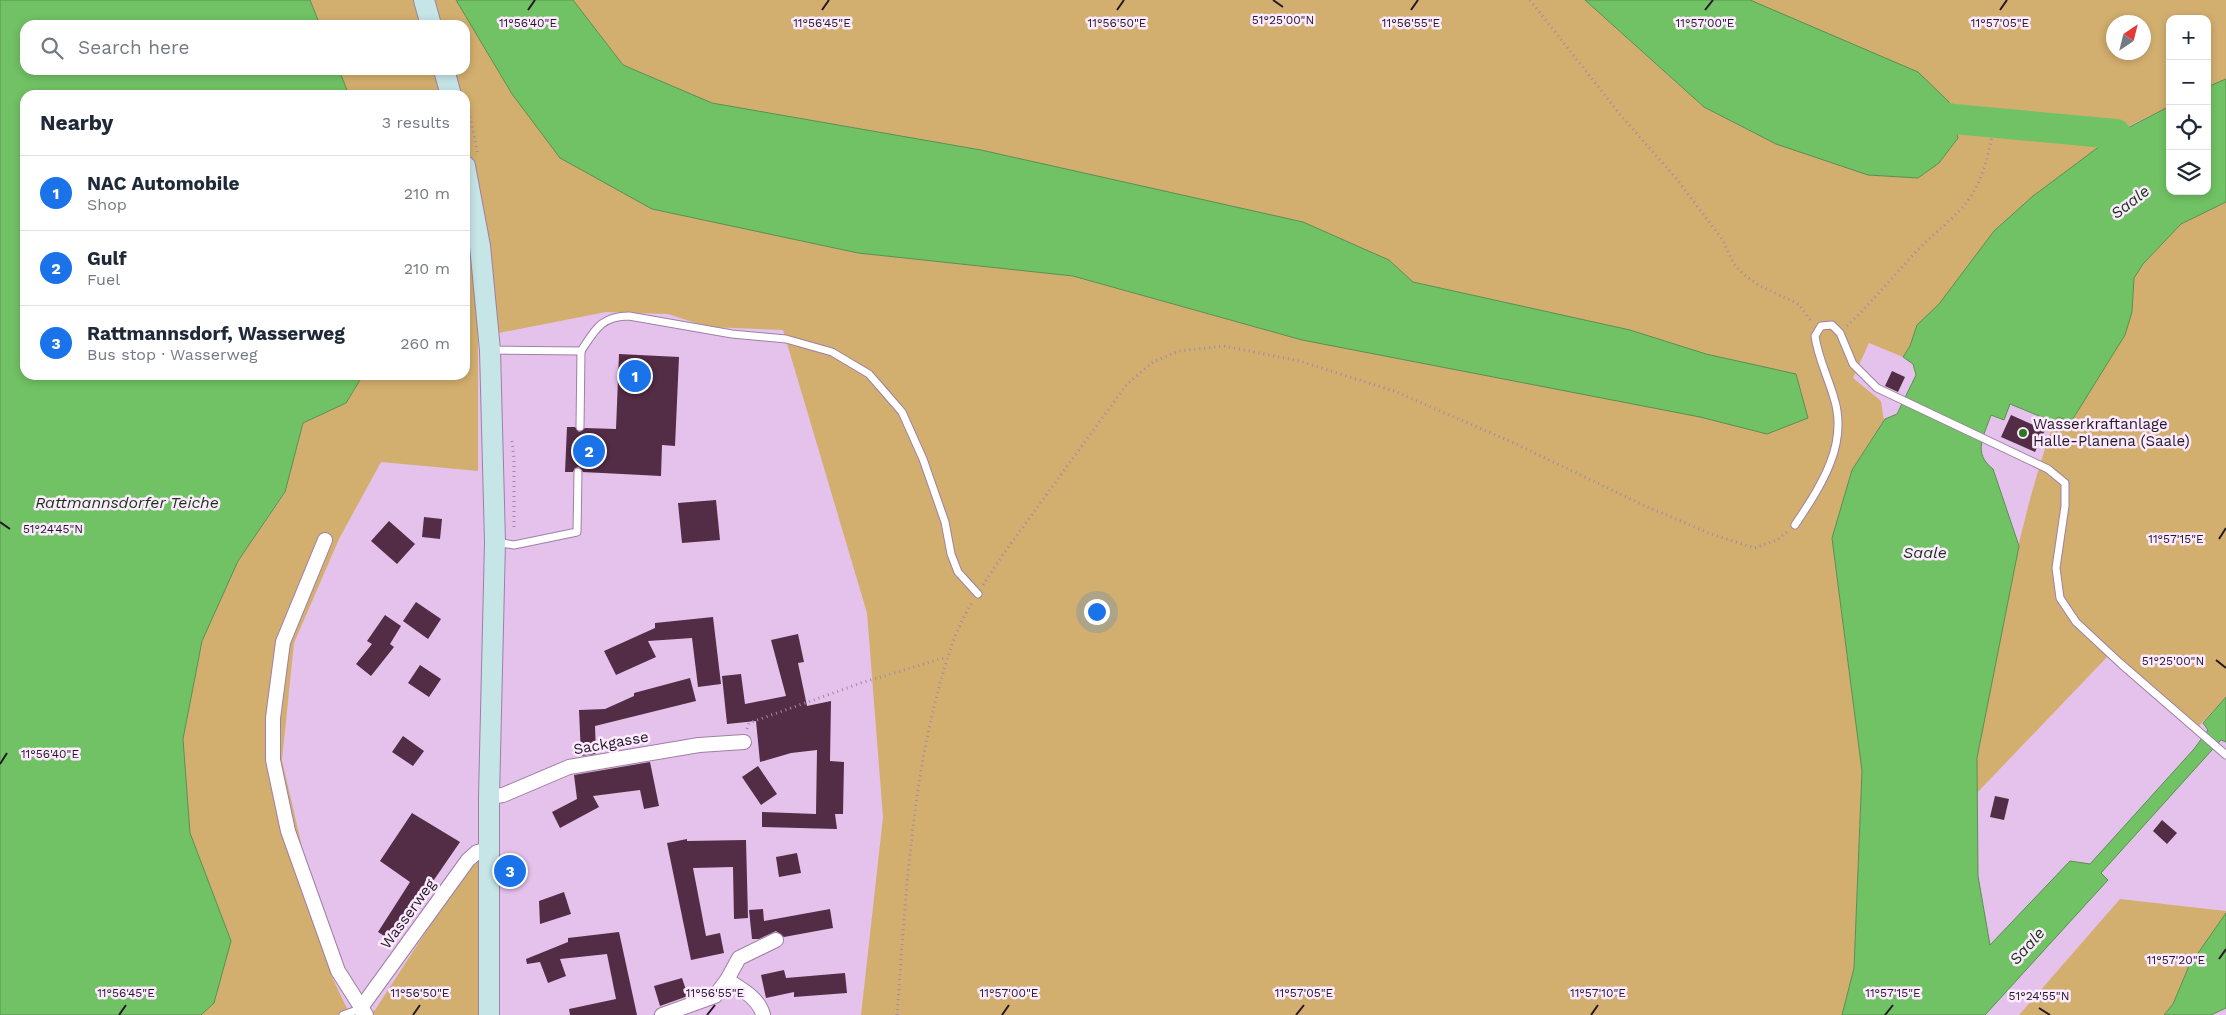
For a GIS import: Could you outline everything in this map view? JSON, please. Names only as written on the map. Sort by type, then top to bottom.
[{"type":"main road","points":[[424,0],[430,20]]},
{"type":"main road","points":[[445,75],[450,90]]},
{"type":"main road","points":[[470,193],[480,246],[490,350],[495,542],[489,797],[489,1015]]},
{"type":"street","points":[[325,540],[284,642],[273,718],[273,760],[288,831],[338,971],[363,1012]]},
{"type":"street","name":"Sackgasse","points":[[489,797],[503,795],[569,767],[699,745],[744,742]]},
{"type":"street","name":"Wasserweg","points":[[363,1012],[468,860],[476,852],[490,848]]},
{"type":"street","points":[[662,1015],[714,996],[727,980],[739,958],[776,940]]},
{"type":"street","points":[[727,980],[749,994],[761,1008],[763,1015]]},
{"type":"lane","points":[[580,427],[581,351],[599,324],[618,316],[629,316],[732,334],[786,339],[832,352],[869,374],[902,412],[923,459],[945,522],[951,554],[958,572],[978,594]]},
{"type":"lane","points":[[1795,525],[1823,483],[1835,449],[1840,418],[1816,345],[1815,336],[1821,326],[1832,325],[1840,333],[1853,364],[1877,388],[2011,450],[2048,469],[2065,482],[2065,506],[2056,568],[2060,598],[2076,622],[2226,756]]},
{"type":"lane","points":[[490,350],[581,351]]},
{"type":"lane","points":[[495,542],[514,545],[577,532],[578,472]]},
{"type":"lane","points":[[343,1015],[363,1012]]},
{"type":"path","points":[[1530,0],[1622,117],[1676,178],[1722,239],[1734,264],[1743,274],[1760,286],[1799,304],[1817,330]]},
{"type":"path","points":[[1840,333],[1874,300],[1913,254],[1960,210],[1974,190],[1988,161],[1992,136]]},
{"type":"path","points":[[897,1015],[908,855],[927,733],[947,657],[960,623],[1004,553],[1127,384],[1154,362],[1179,351],[1224,346],[1299,361],[1394,391],[1516,444],[1643,505],[1711,534],[1755,548],[1777,540],[1795,525]]},
{"type":"path","points":[[744,742],[749,723],[853,686],[947,657]]},
{"type":"shaded area","points":[[310,0],[456,0],[468,20],[318,20]]},
{"type":"shaded area","points":[[573,0],[1585,0],[1704,107],[1776,144],[1743,0],[2226,0],[2226,80],[2211,86],[2211,15],[2166,15],[2166,108],[2127,127],[2111,125],[2116,134],[2033,196],[1994,231],[1939,304],[1917,325],[1910,346],[1903,357],[1869,343],[1853,378],[1881,401],[1884,420],[1852,470],[1832,538],[1862,771],[1854,968],[1842,1015],[861,1015],[883,817],[867,613],[783,330],[708,327],[668,314],[606,312],[478,337],[478,471],[381,462],[339,539],[294,643],[282,760],[332,977],[350,1015],[201,1015],[214,1003],[231,941],[190,833],[183,739],[202,641],[238,561],[285,493],[303,423],[346,403],[360,380],[470,380],[470,90],[347,90],[341,75],[470,75],[470,24],[512,94],[652,209],[858,253],[1073,276],[1302,340],[1706,354],[1630,330],[1413,282],[1389,260],[1303,222],[981,150],[712,103],[623,65]]},
{"type":"shaded area","points":[[2226,202],[2226,697],[2197,728],[2108,656],[1975,795],[1977,760],[2000,632],[2018,547],[2040,463],[2054,422],[2058,417],[2072,422],[2132,312],[2134,278],[2143,264],[2181,224]]},
{"type":"shaded area","points":[[475,861],[482,861],[479,873],[481,1015],[369,1015],[375,1010],[453,890]]},
{"type":"shaded area","points":[[2120,899],[2226,911],[2189,966],[2173,1004],[2164,1015],[2019,1015]]},
{"type":"water","name":"Rattmannsdorfer Teiche","points":[[0,0],[310,0],[318,20],[20,20],[20,75],[341,75],[347,90],[20,90],[20,380],[360,380],[346,403],[303,423],[285,492],[238,561],[202,641],[183,739],[190,833],[231,941],[214,1003],[201,1015],[0,1015]]},
{"type":"water","points":[[456,0],[573,0],[623,65],[712,103],[981,150],[1303,222],[1389,260],[1413,282],[1630,330],[1706,354],[1796,374],[1808,418],[1767,434],[1700,417],[1302,340],[1073,276],[858,253],[652,209],[560,158],[512,94],[470,24],[470,20],[468,20]]},
{"type":"water","points":[[1585,0],[1750,0],[1918,72],[1949,102],[1958,138],[1939,163],[1918,178],[1868,175],[1776,144],[1704,107]]},
{"type":"water","name":"Saale","points":[[2226,79],[2226,202],[2181,224],[2143,264],[2134,278],[2132,312],[2125,335],[2071,422],[2058,417],[2054,422],[2010,404],[2004,420],[1991,415],[1983,437],[1981,450],[1983,457],[1993,469],[2019,546],[1977,758],[1978,876],[1990,945],[2070,861],[2090,864],[2194,749],[2208,730],[2203,723],[2226,697],[2226,742],[2221,740],[2101,873],[2108,880],[1985,1015],[1842,1015],[1854,968],[1862,771],[1832,538],[1852,470],[1885,419],[1897,414],[1916,375],[1913,364],[1903,357],[1910,346],[1917,325],[1939,304],[1994,231],[2033,196],[2116,134],[2166,108],[2166,195],[2211,195],[2211,85]]},
{"type":"water","points":[[2226,913],[2226,1008],[2211,1015],[2164,1015],[2173,1004],[2189,966]]},
{"type":"building","points":[[619,354],[679,357],[675,446],[662,445],[661,476],[583,472],[579,467],[575,468],[573,472],[565,472],[567,427],[575,427],[579,432],[585,428],[616,429]]},
{"type":"building","points":[[1892,371],[1905,377],[1898,392],[1885,386]]},
{"type":"building","name":"Wasserkraftanlage Halle-Planena (Saale)","points":[[2011,415],[2045,430],[2035,452],[2001,437]]},
{"type":"building","points":[[716,500],[720,540],[682,543],[678,503]]},
{"type":"building","points":[[424,517],[442,519],[440,539],[422,537]]},
{"type":"building","points":[[389,521],[415,544],[397,564],[371,541]]},
{"type":"building","points":[[416,602],[441,619],[428,639],[403,621]]},
{"type":"building","points":[[385,615],[401,626],[390,644],[394,647],[371,676],[356,664],[372,644],[367,641]]},
{"type":"building","points":[[713,617],[721,684],[698,687],[692,638],[648,641],[656,657],[616,675],[604,651],[655,628],[655,623]]},
{"type":"building","points":[[798,634],[804,662],[798,663],[807,706],[831,701],[830,761],[844,762],[843,814],[835,814],[837,829],[762,827],[762,812],[816,814],[817,750],[791,753],[760,762],[756,721],[727,724],[722,676],[741,674],[745,704],[786,696],[771,640]]},
{"type":"building","points":[[420,665],[441,679],[429,697],[408,683]]},
{"type":"building","points":[[690,678],[696,701],[595,726],[596,754],[581,756],[579,710],[605,709],[634,696],[634,693]]},
{"type":"building","points":[[403,736],[424,751],[413,766],[392,752]]},
{"type":"building","points":[[650,762],[659,806],[644,809],[640,790],[593,796],[599,807],[560,828],[552,812],[577,799],[574,775]]},
{"type":"building","points":[[758,766],[777,794],[761,805],[742,777]]},
{"type":"building","points":[[1995,796],[2009,799],[2004,820],[1990,817]]},
{"type":"building","points":[[412,813],[460,842],[392,941],[378,932],[410,882],[380,861]]},
{"type":"building","points":[[2162,820],[2177,833],[2167,844],[2153,831]]},
{"type":"building","points":[[687,839],[687,841],[746,840],[748,918],[734,919],[733,867],[693,868],[706,936],[720,933],[724,953],[691,960],[667,843]]},
{"type":"building","points":[[797,853],[801,873],[779,877],[776,857]]},
{"type":"building","points":[[564,892],[571,914],[540,924],[539,901]]},
{"type":"building","points":[[763,909],[764,921],[830,909],[833,928],[784,937],[776,931],[759,939],[752,939],[749,910]]},
{"type":"building","points":[[619,932],[637,1015],[570,1015],[569,1009],[616,999],[607,954],[560,959],[566,976],[548,983],[540,962],[527,964],[526,959],[568,942],[568,938]]},
{"type":"building","points":[[784,970],[786,978],[845,973],[847,993],[794,997],[794,992],[766,998],[761,975]]},
{"type":"building","points":[[682,978],[688,996],[660,1006],[654,986]]},
{"type":"waterway","points":[[1915,112],[1954,119],[2116,134]]},
{"type":"place","name":"NAC Automobile","points":[[635,376]]},
{"type":"place","name":"Wasserkraftanlage Halle-Planena (Saale)","points":[[2023,433]]},
{"type":"place","name":"Gulf","points":[[589,451]]},
{"type":"place","name":"Rattmannsdorf, Wasserweg","points":[[510,871]]}]
